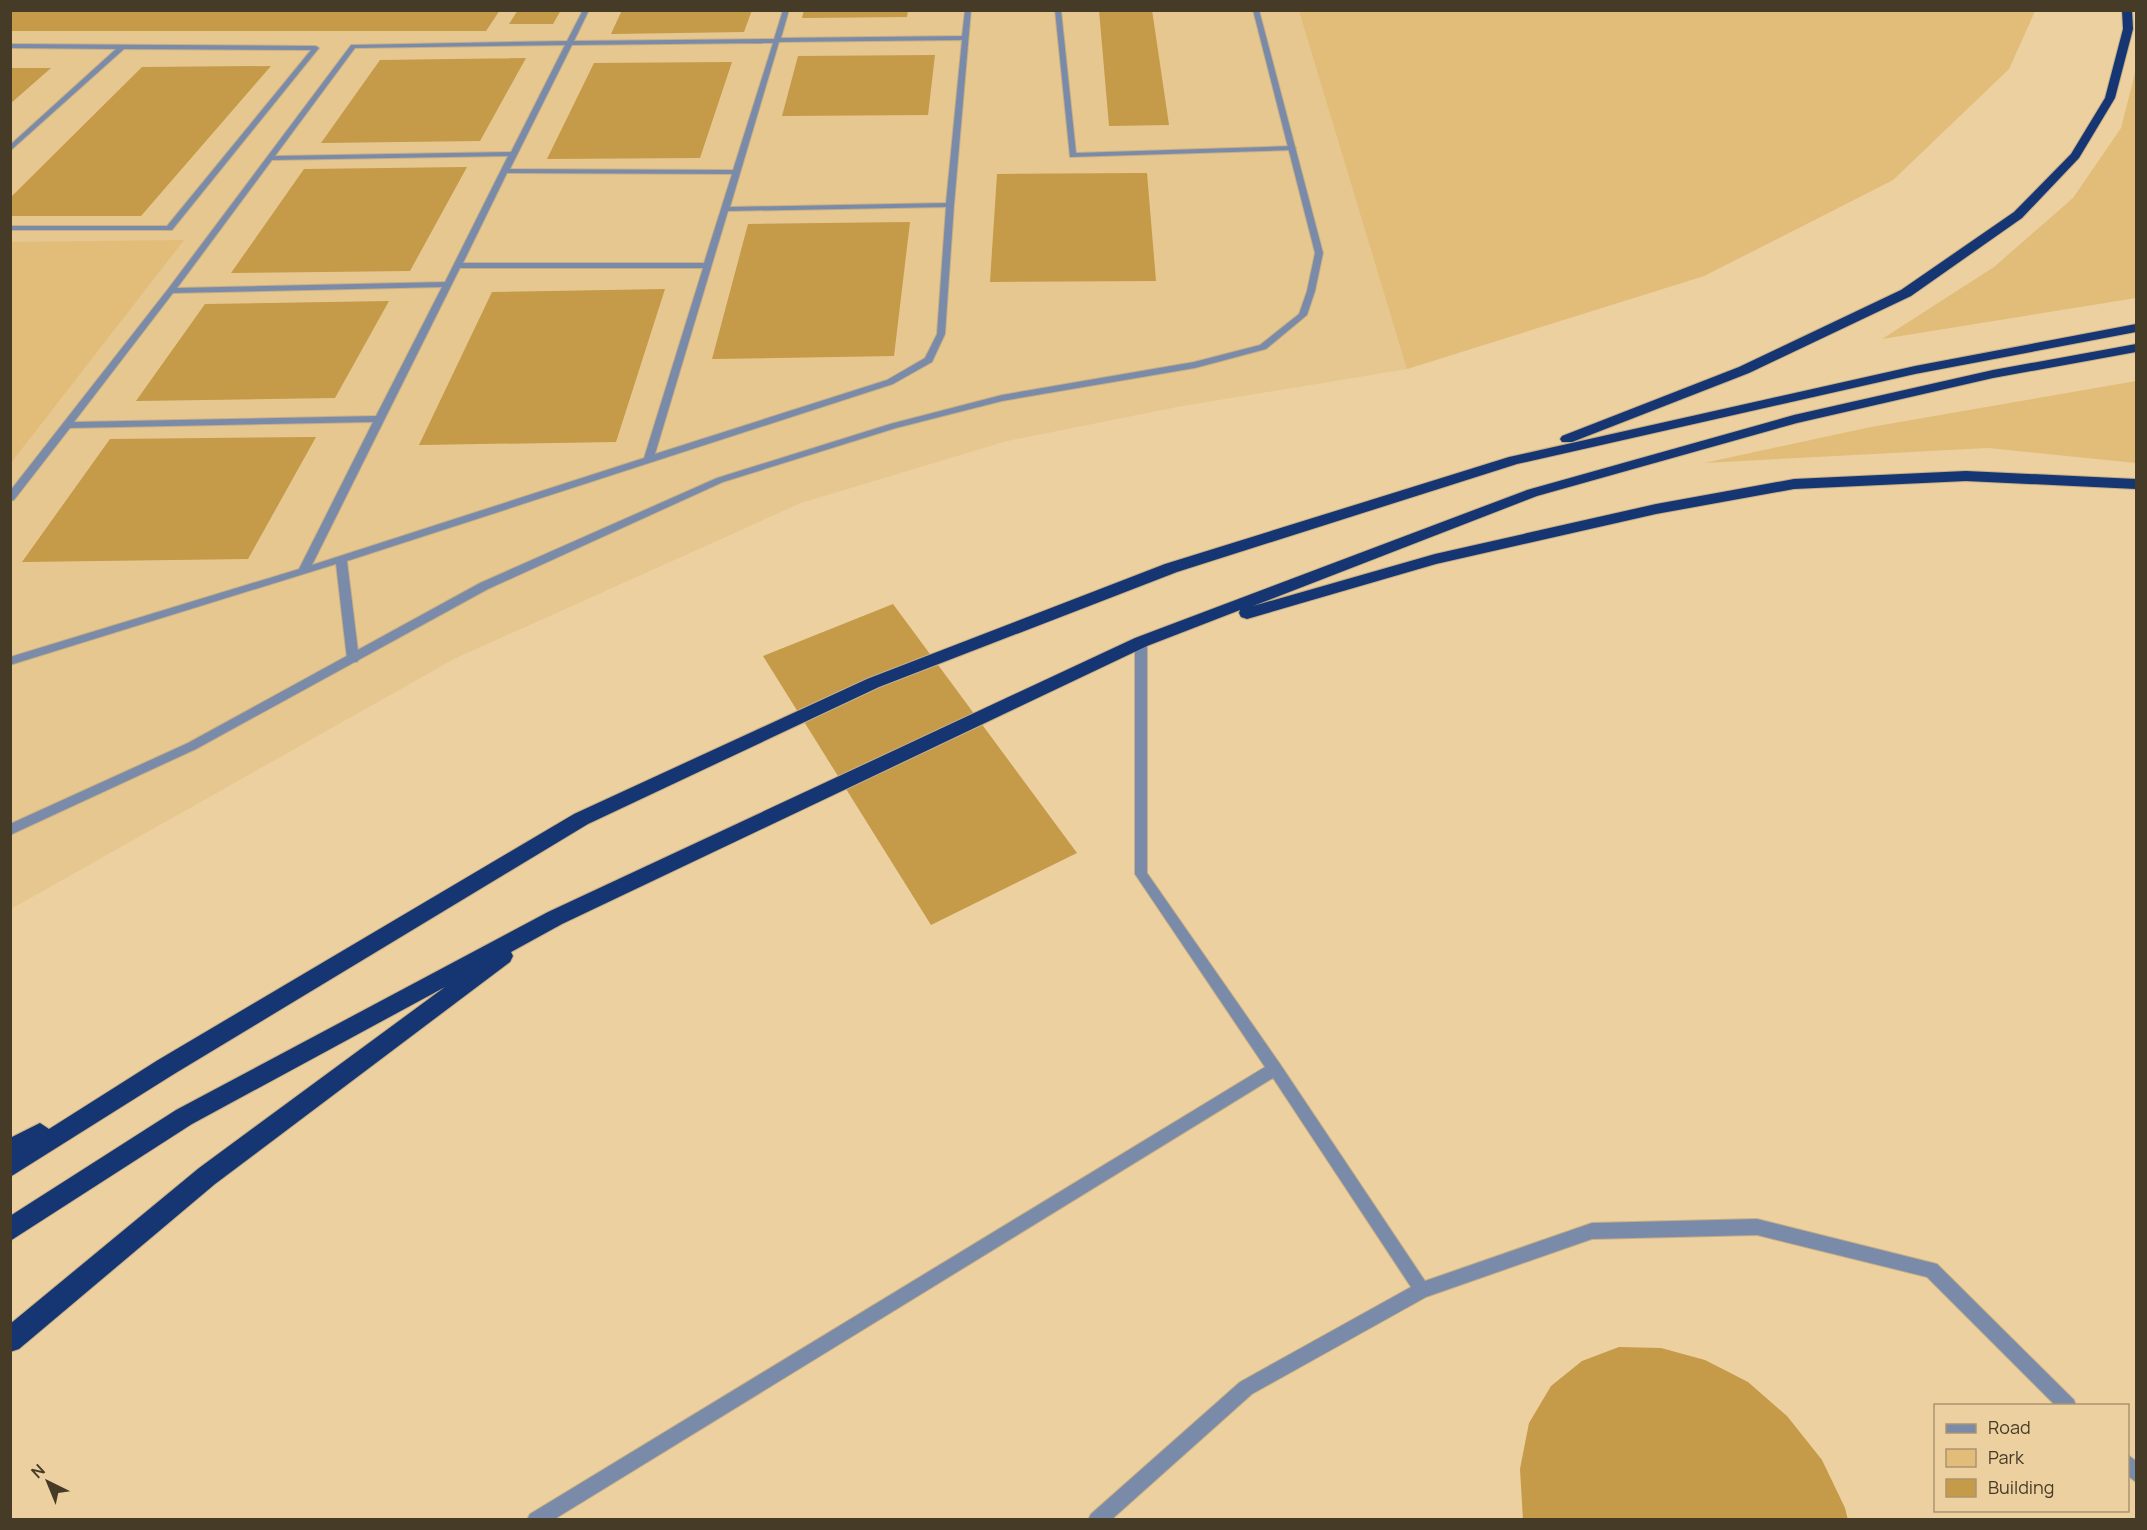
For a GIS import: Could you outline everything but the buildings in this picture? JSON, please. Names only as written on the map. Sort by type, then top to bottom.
[{"type":"highway","points":[[10,1166],[166,1067],[580,819],[873,683],[1171,567],[1514,460],[1744,370],[1906,292],[2018,215],[2075,156],[2110,98],[2128,29],[2127,10]]},
{"type":"highway","points":[[1514,460],[1915,370],[2136,328]]},
{"type":"highway","points":[[10,1230],[184,1117],[555,918],[1141,642],[1532,493],[1794,419],[1993,374],[2136,348]]},
{"type":"highway","points":[[1141,642],[1435,560],[1656,509],[1794,484],[1966,476],[2136,484]]},
{"type":"highway","points":[[10,1340],[207,1176],[555,918]]},
{"type":"highway","points":[[10,1150],[166,1067]]},
{"type":"street","points":[[303,571],[586,10]]},
{"type":"street","points":[[648,458],[786,10]]},
{"type":"street","points":[[10,661],[303,571],[648,458],[890,382],[930,360],[941,334],[950,204],[968,10]]},
{"type":"street","points":[[1058,10],[1073,154],[1292,148]]},
{"type":"street","points":[[10,830],[192,746],[484,586],[720,480],[893,426],[1002,398],[1195,365],[1263,347],[1303,315],[1319,253],[1256,10]]},
{"type":"street","points":[[10,498],[272,158],[352,46],[966,38]]},
{"type":"street","points":[[10,46],[315,48],[169,228],[10,228]]},
{"type":"street","points":[[10,149],[122,47]]},
{"type":"street","points":[[272,158],[513,154]]},
{"type":"street","points":[[505,171],[737,172]]},
{"type":"street","points":[[725,209],[950,204]]},
{"type":"street","points":[[457,266],[707,266]]},
{"type":"street","points":[[171,291],[448,284]]},
{"type":"street","points":[[66,425],[380,419]]},
{"type":"street","points":[[341,558],[352,659]]},
{"type":"street","points":[[1141,642],[1141,874],[1275,1069],[1422,1290]]},
{"type":"street","points":[[536,1520],[1275,1069]]},
{"type":"street","points":[[1097,1520],[1246,1388],[1422,1290],[1592,1231],[1756,1227],[1931,1270],[2066,1404]]},
{"type":"shaded area","points":[[11,11],[2035,11],[2009,69],[1893,180],[1704,276],[1407,369],[1177,407],[1007,441],[801,503],[454,659],[11,909]]},
{"type":"green space","points":[[1299,10],[2035,11],[2009,69],[1893,180],[1704,276],[1407,369]]},
{"type":"green space","points":[[2136,69],[2136,298],[1882,339],[1994,267],[2073,198],[2121,128]]},
{"type":"green space","points":[[184,240],[11,463],[11,242]]},
{"type":"green space","points":[[2136,381],[2136,463],[1988,448],[1704,463],[1871,427]]}]
